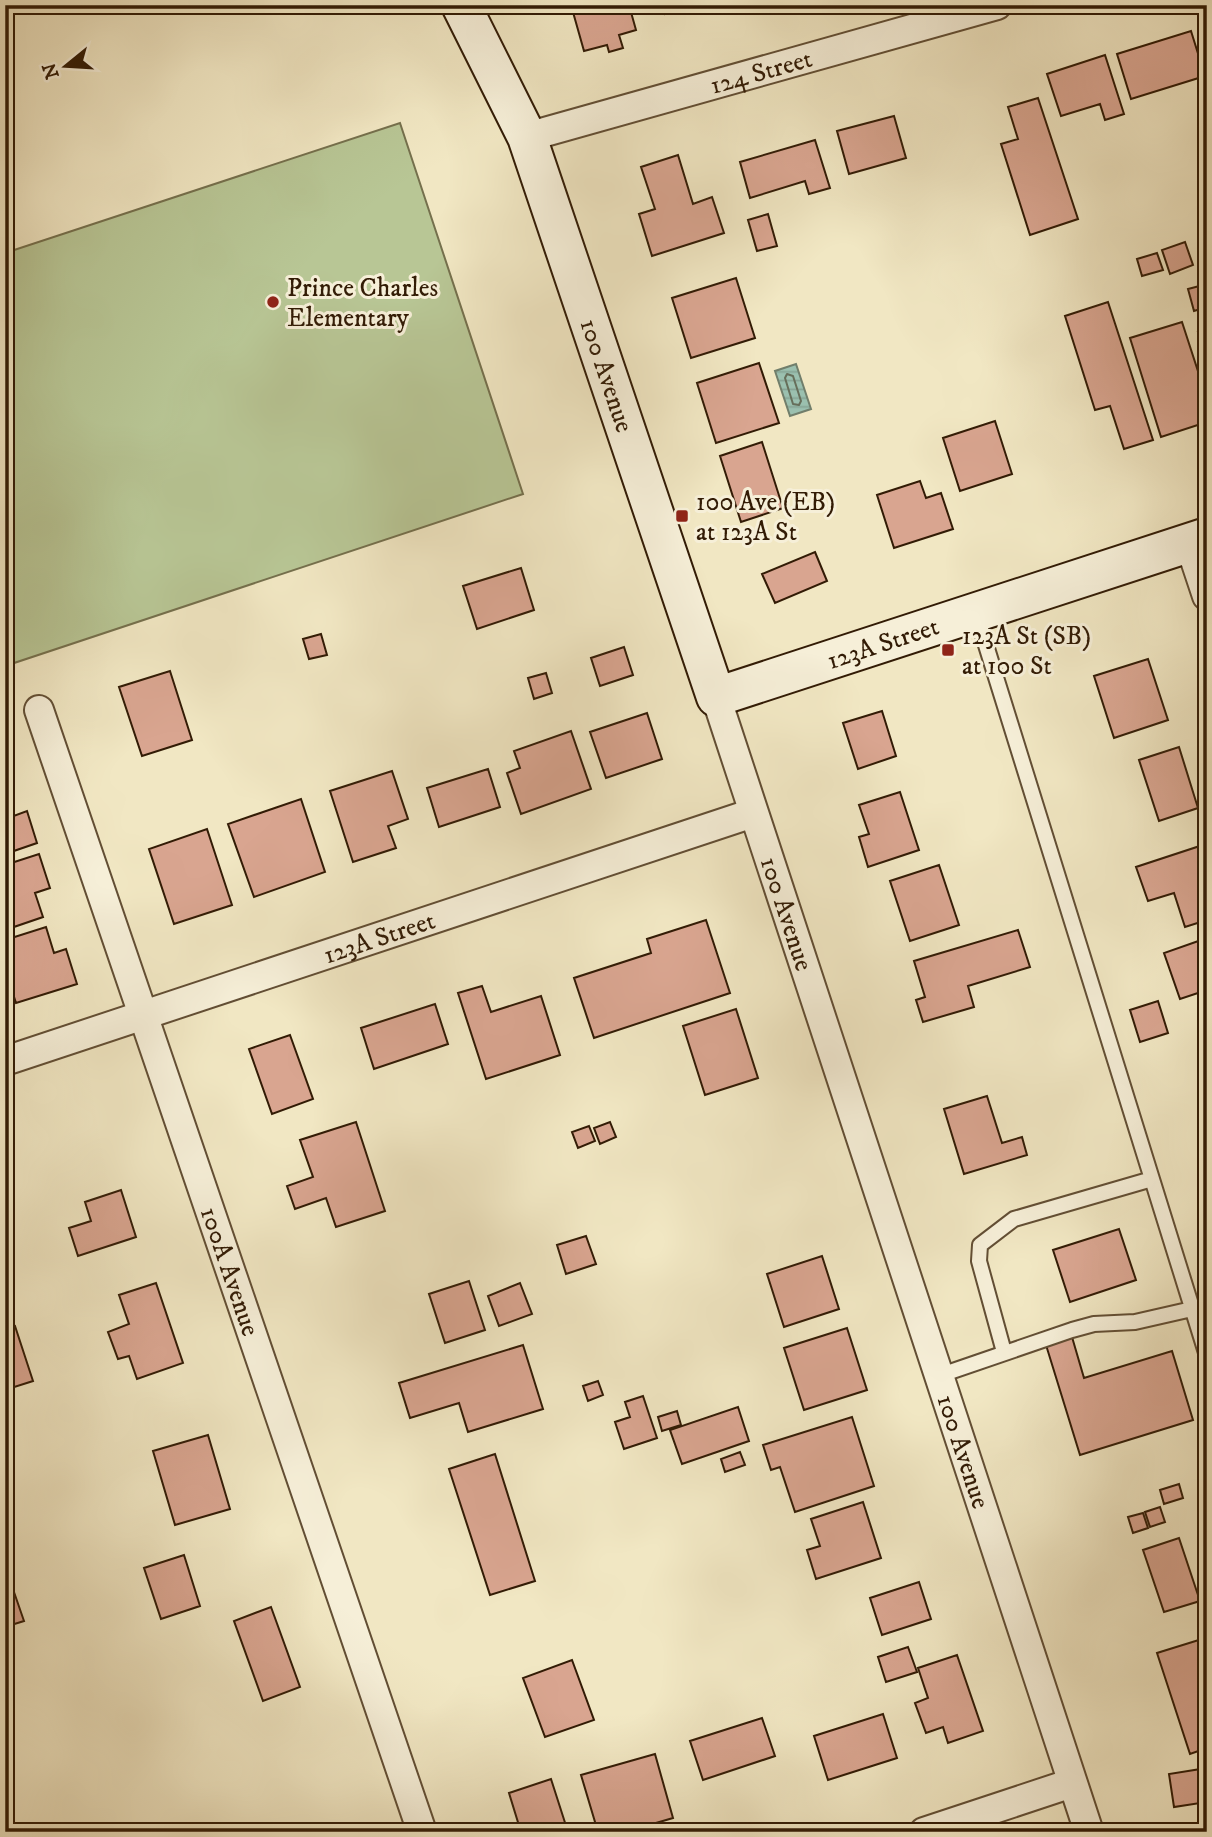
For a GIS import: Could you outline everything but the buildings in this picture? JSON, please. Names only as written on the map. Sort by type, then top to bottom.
[{"type":"street","name":"100 Avenue","points":[[460,5],[527,137],[716,697],[1089,1832]]},
{"type":"street","name":"124 Street","points":[[527,137],[997,5]]},
{"type":"street","name":"123A Street","points":[[716,697],[1198,540]]},
{"type":"street","points":[[1198,540],[1207,596]]},
{"type":"street","name":"100A Avenue","points":[[39,710],[422,1832]]},
{"type":"street","name":"123A Street","points":[[5,1061],[753,813]]},
{"type":"street","points":[[923,1832],[1072,1783]]},
{"type":"lane","points":[[976,612],[1207,1356]]},
{"type":"lane","points":[[1004,1352],[979,1261],[980,1245],[1014,1219],[1152,1179]]},
{"type":"lane","points":[[938,1376],[1094,1324],[1135,1322],[1192,1309]]},
{"type":"shaded area","name":"Prince Charles Elementary","points":[[400,123],[523,494],[5,666],[5,253]]},
{"type":"water","points":[[796,364],[811,409],[790,416],[775,371]]},
{"type":"place","name":"Prince Charles Elementary","points":[[273,302]]},
{"type":"place","name":"100 Ave (EB) at 123A St","points":[[682,516]]},
{"type":"place","name":"123A St (SB) at 100 St","points":[[948,650]]}]
